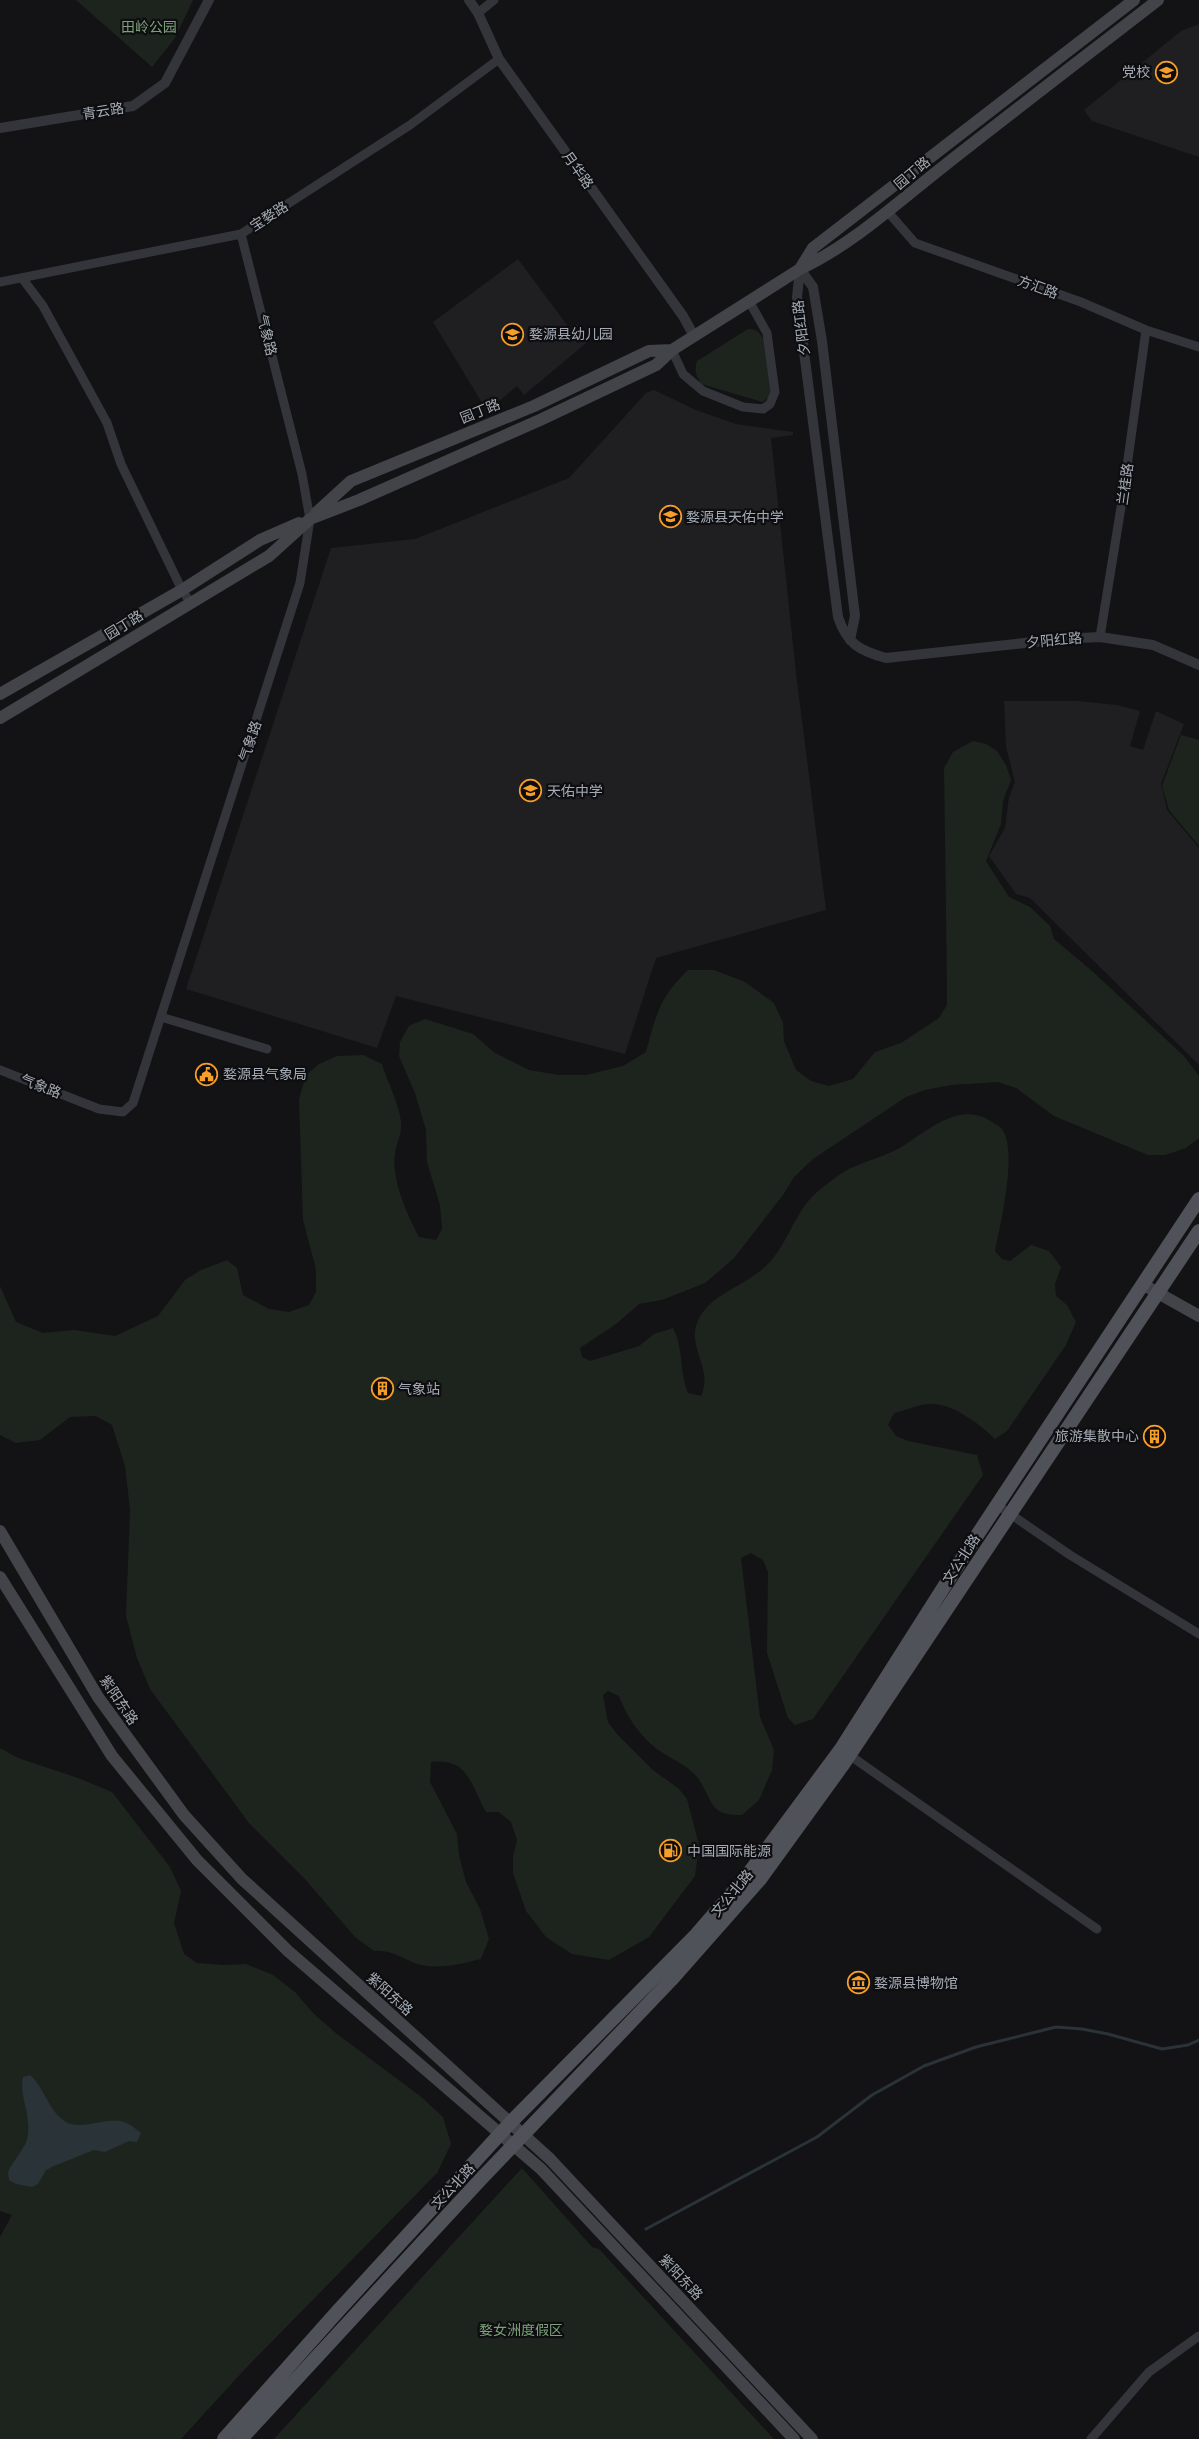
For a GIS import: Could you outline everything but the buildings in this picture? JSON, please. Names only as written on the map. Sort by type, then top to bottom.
[{"type":"main road","points":[[800,269],[813,248],[1134,0]]},
{"type":"main road","name":"园丁路","points":[[0,694],[182,590],[260,540],[540,420],[656,365],[672,350],[800,269],[821,259],[888,212],[1158,0]]},
{"type":"main road","name":"园丁路","points":[[0,718],[269,556],[351,481],[534,406],[649,351],[672,350]]},
{"type":"main road","name":"文公北路","points":[[224,2439],[511,2122],[695,1936],[746,1877],[845,1752],[997,1505],[1199,1199]]},
{"type":"main road","name":"文公北路","points":[[241,2439],[523,2134],[672,1980],[761,1878],[845,1752],[1010,1514],[1199,1231]]},
{"type":"main road","points":[[1142,1284],[1199,1316]]},
{"type":"main road","name":"紫阳东路","points":[[0,1531],[98,1697],[184,1815],[242,1879],[550,2159],[812,2439]]},
{"type":"main road","name":"紫阳东路","points":[[0,1577],[112,1756],[197,1860],[288,1951],[541,2169],[794,2439]]},
{"type":"street","name":"青云路","points":[[0,128],[133,106],[165,83],[209,0]]},
{"type":"street","name":"月华路","points":[[469,0],[478,13],[499,59],[683,316],[694,336]]},
{"type":"street","points":[[478,13],[494,0]]},
{"type":"street","name":"宝婺路","points":[[0,282],[241,234],[410,125],[499,59]]},
{"type":"street","name":"方汇路","points":[[888,212],[915,243],[1080,302],[1146,330],[1199,347]]},
{"type":"street","name":"气象路","points":[[0,1070],[99,1109],[123,1112],[133,1103],[300,584],[310,519],[302,474],[241,234]]},
{"type":"street","name":"夕阳红路","points":[[800,269],[797,297],[838,617],[850,640],[866,652],[886,658],[1061,639],[1100,637],[1153,645],[1199,665]]},
{"type":"street","name":"夕阳红路","points":[[800,269],[813,287],[822,341],[855,616],[850,640]]},
{"type":"street","points":[[22,278],[43,306],[107,423],[121,464],[182,590],[190,602]]},
{"type":"street","points":[[672,350],[683,374],[703,391],[743,407],[763,408],[770,404],[774,392],[767,333],[749,301]]},
{"type":"street","name":"兰桂路","points":[[1100,637],[1123,495],[1146,330]]},
{"type":"street","points":[[161,1017],[267,1049]]},
{"type":"street","points":[[997,1505],[1070,1555],[1199,1634]]},
{"type":"street","points":[[845,1752],[1097,1929]]},
{"type":"street","points":[[1091,2439],[1149,2372],[1199,2336]]},
{"type":"shaded area","name":"党校","points":[[1199,24],[1199,157],[1092,121],[1084,110],[1181,31]]},
{"type":"shaded area","name":"婺源县幼儿园","points":[[518,259],[570,329],[577,324],[590,340],[524,395],[517,386],[487,411],[433,322]]},
{"type":"shaded area","name":"天佑中学","points":[[654,390],[696,410],[736,424],[793,432],[793,435],[771,438],[796,673],[826,910],[656,958],[625,1054],[396,996],[377,1048],[186,989],[331,548],[415,539],[569,478],[646,393]]},
{"type":"shaded area","points":[[1004,701],[1077,701],[1117,705],[1140,711],[1130,746],[1143,750],[1156,711],[1184,724],[1161,784],[1167,810],[1199,848],[1199,1065],[1030,898],[1016,894],[989,856],[1005,828],[1009,797],[1015,782],[1006,747]]},
{"type":"shaded area","points":[[30,2075],[55,2112],[66,2122],[80,2125],[110,2121],[124,2122],[141,2133],[137,2142],[129,2141],[105,2152],[94,2150],[54,2166],[46,2170],[38,2184],[32,2187],[16,2184],[9,2180],[8,2172],[25,2144],[28,2135],[28,2120],[22,2084],[23,2077]]},
{"type":"green space","name":"田岭公园","points":[[76,0],[193,0],[175,38],[152,67]]},
{"type":"green space","points":[[748,329],[756,331],[762,336],[766,345],[771,395],[763,402],[701,384],[696,373],[697,361]]},
{"type":"green space","points":[[1181,735],[1199,740],[1199,846],[1169,810],[1162,786]]},
{"type":"green space","points":[[973,741],[986,744],[997,751],[1006,765],[1011,780],[1003,801],[1001,824],[986,861],[1009,897],[1030,907],[1050,926],[1054,939],[1092,971],[1184,1056],[1199,1076],[1199,1138],[1186,1148],[1165,1155],[1148,1155],[1054,1116],[1016,1088],[998,1082],[951,1085],[925,1090],[906,1097],[813,1159],[794,1177],[783,1195],[734,1258],[705,1283],[662,1300],[639,1304],[616,1324],[580,1348],[582,1357],[590,1361],[639,1346],[654,1334],[673,1328],[679,1344],[683,1377],[688,1393],[701,1396],[704,1373],[695,1342],[695,1331],[698,1319],[707,1307],[766,1266],[774,1258],[809,1200],[842,1173],[903,1146],[945,1120],[967,1114],[982,1117],[995,1124],[1001,1128],[1006,1138],[1008,1152],[1007,1188],[995,1251],[1002,1259],[1010,1261],[1031,1245],[1049,1251],[1061,1267],[1055,1284],[1056,1296],[1067,1305],[1076,1322],[1066,1345],[1007,1431],[995,1439],[956,1410],[937,1404],[928,1404],[894,1413],[888,1425],[896,1436],[908,1441],[977,1455],[983,1475],[813,1719],[795,1725],[788,1718],[767,1653],[768,1572],[763,1560],[751,1553],[741,1558],[760,1717],[774,1750],[772,1770],[759,1800],[742,1815],[733,1815],[719,1811],[712,1804],[701,1782],[694,1773],[662,1753],[639,1732],[619,1696],[608,1691],[603,1695],[608,1722],[617,1734],[654,1771],[678,1788],[687,1799],[699,1845],[695,1876],[649,1937],[609,1960],[572,1954],[546,1937],[526,1911],[513,1873],[513,1857],[517,1840],[511,1822],[499,1812],[486,1812],[472,1783],[461,1769],[453,1764],[431,1762],[430,1782],[457,1834],[459,1855],[466,1882],[480,1909],[489,1939],[481,1959],[449,1966],[426,1966],[386,1951],[374,1951],[355,1937],[304,1878],[249,1823],[150,1689],[137,1658],[126,1616],[130,1510],[125,1466],[112,1425],[96,1416],[70,1417],[40,1440],[16,1443],[0,1435],[0,1286],[16,1322],[43,1333],[74,1330],[115,1336],[158,1316],[185,1280],[201,1270],[227,1260],[237,1268],[243,1295],[269,1309],[289,1312],[309,1305],[316,1292],[316,1269],[303,1220],[299,1099],[306,1075],[319,1064],[337,1056],[363,1055],[382,1064],[396,1101],[401,1122],[394,1163],[401,1196],[419,1237],[436,1240],[442,1229],[440,1205],[427,1162],[426,1130],[415,1093],[399,1056],[400,1042],[409,1026],[425,1019],[473,1034],[495,1053],[529,1070],[559,1075],[586,1075],[623,1066],[646,1052],[660,1008],[678,980],[688,970],[714,970],[745,982],[774,1003],[783,1023],[784,1041],[796,1070],[811,1081],[829,1086],[853,1079],[875,1052],[901,1043],[939,1018],[947,1005],[944,768],[953,752]]},
{"type":"green space","points":[[0,1748],[18,1758],[78,1778],[112,1792],[170,1867],[181,1891],[174,1923],[184,1954],[197,1963],[246,1964],[273,1975],[295,1992],[314,2014],[337,2034],[420,2096],[443,2117],[451,2144],[437,2173],[245,2369],[181,2439],[0,2439],[0,2237],[12,2215],[0,2211]]},
{"type":"green space","name":"婺女洲度假区","points":[[522,2168],[592,2247],[599,2249],[774,2439],[274,2439]]},
{"type":"waterway","points":[[646,2229],[817,2137],[872,2095],[924,2066],[976,2047],[1056,2027],[1108,2034],[1162,2049],[1188,2045],[1199,2040]]},
{"type":"place","name":"党校","points":[[1166,72]]},
{"type":"place","name":"婺源县幼儿园","points":[[513,334]]},
{"type":"place","name":"婺源县天佑中学","points":[[670,517]]},
{"type":"place","name":"天佑中学","points":[[531,791]]},
{"type":"place","name":"婺源县气象局","points":[[207,1074]]},
{"type":"place","name":"气象站","points":[[382,1389]]},
{"type":"place","name":"旅游集散中心","points":[[1155,1436]]},
{"type":"place","name":"中国国际能源","points":[[671,1851]]},
{"type":"place","name":"婺源县博物馆","points":[[858,1983]]}]
